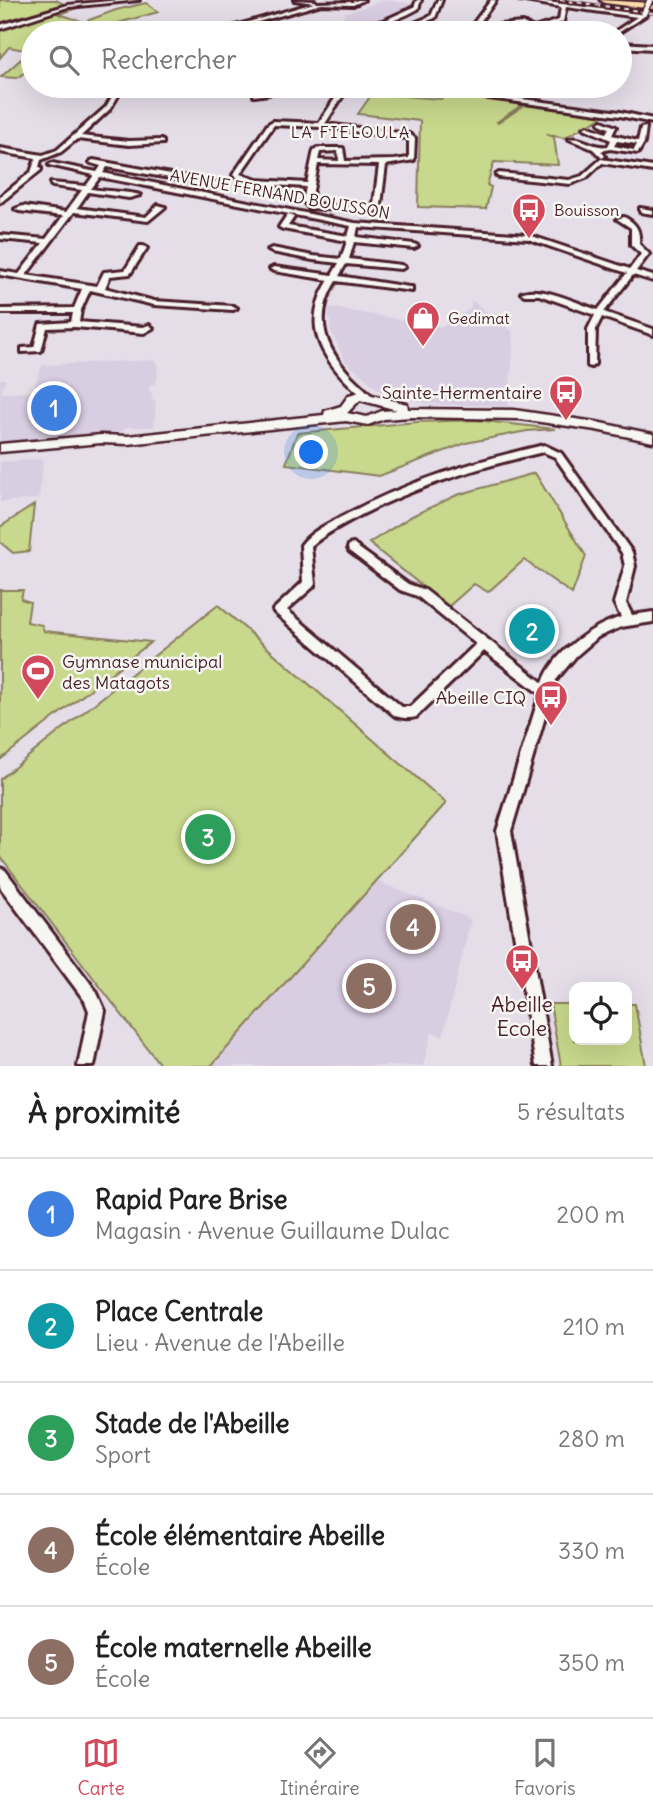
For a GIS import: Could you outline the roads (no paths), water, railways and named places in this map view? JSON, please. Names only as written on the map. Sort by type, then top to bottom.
[{"type":"highway","points":[[605,0],[652,3]]},
{"type":"highway","points":[[633,0],[652,3]]},
{"type":"main road","points":[[0,454],[65,445],[304,423],[350,408],[366,395],[376,398],[383,409]]},
{"type":"main road","points":[[350,408],[368,421],[383,409],[520,415],[578,424],[594,431],[653,441]]},
{"type":"main road","points":[[0,448],[49,447]]},
{"type":"street","points":[[0,27],[68,6],[136,0]]},
{"type":"street","points":[[296,0],[353,4],[362,0]]},
{"type":"street","points":[[385,21],[416,8],[419,0]]},
{"type":"street","points":[[423,21],[433,17],[440,0]]},
{"type":"street","points":[[478,21],[494,0]]},
{"type":"street","points":[[521,0],[643,15]]},
{"type":"street","points":[[259,21],[324,1]]},
{"type":"street","points":[[632,22],[643,15],[652,3]]},
{"type":"street","points":[[561,21],[564,6]]},
{"type":"street","points":[[632,46],[653,47]]},
{"type":"street","points":[[0,201],[108,108],[114,98]]},
{"type":"street","points":[[321,125],[338,98]]},
{"type":"street","points":[[503,98],[653,121]]},
{"type":"street","points":[[602,123],[613,128],[610,147]]},
{"type":"street","points":[[310,185],[256,182],[239,178],[236,174],[270,125],[321,125],[412,137],[410,161],[315,162]]},
{"type":"street","points":[[587,128],[641,143]]},
{"type":"street","points":[[572,139],[598,150],[610,147],[636,152],[644,128]]},
{"type":"street","points":[[75,137],[129,143],[161,142]]},
{"type":"street","points":[[342,162],[339,149],[317,150],[307,201],[312,206],[372,210],[377,205],[383,162]]},
{"type":"street","points":[[0,150],[47,161]]},
{"type":"street","points":[[598,150],[601,160]]},
{"type":"street","points":[[601,160],[653,169]]},
{"type":"street","points":[[499,175],[570,182],[584,177],[601,160]]},
{"type":"street","name":"AVENUE FERNAND BOUISSON","points":[[47,161],[192,194],[355,225],[528,237],[653,279]]},
{"type":"street","points":[[93,162],[221,185]]},
{"type":"street","points":[[22,275],[106,164]]},
{"type":"street","points":[[192,194],[204,182]]},
{"type":"street","points":[[53,184],[129,197],[137,195]]},
{"type":"street","points":[[57,194],[64,186]]},
{"type":"street","points":[[42,212],[69,211],[148,219],[161,207]]},
{"type":"street","points":[[643,211],[653,212]]},
{"type":"street","points":[[290,217],[283,227],[351,239],[414,246]]},
{"type":"street","points":[[590,364],[592,329],[599,314],[645,254],[635,245],[635,225],[621,219]]},
{"type":"street","points":[[355,225],[344,260],[321,301],[320,333],[327,351],[346,378],[366,395]]},
{"type":"street","points":[[0,237],[48,242]]},
{"type":"street","points":[[100,289],[107,274],[127,272],[143,248]]},
{"type":"street","points":[[272,250],[401,267]]},
{"type":"street","points":[[274,269],[409,289]]},
{"type":"street","points":[[0,273],[100,289],[167,304],[233,308]]},
{"type":"street","points":[[75,324],[77,310],[87,287]]},
{"type":"street","points":[[525,293],[540,293],[653,332]]},
{"type":"street","points":[[0,311],[77,310]]},
{"type":"street","points":[[25,350],[38,349],[43,326],[75,324],[149,328]]},
{"type":"street","points":[[346,378],[350,408]]},
{"type":"street","points":[[484,644],[412,713],[405,714],[399,712],[279,610],[309,584],[306,545],[332,527],[373,504],[423,482],[477,464],[544,448],[558,455],[627,552],[630,566],[620,603],[628,619]]},
{"type":"street","points":[[353,548],[404,587],[421,593],[546,692]]},
{"type":"street","points":[[544,1066],[504,831],[551,678],[587,638],[605,626],[628,619],[653,617]]},
{"type":"street","points":[[0,875],[91,996],[97,1011],[86,1066]]},
{"type":"railway","points":[[560,0],[653,13]]},
{"type":"place","name":"Bouisson","points":[[529,240]]},
{"type":"place","name":"Gedimat","points":[[423,348]]},
{"type":"place","name":"Rapid Pare Brise","points":[[54,408]]},
{"type":"place","name":"Sainte-Hermentaire","points":[[566,422]]},
{"type":"place","name":"Place Centrale","points":[[532,631]]},
{"type":"place","name":"Gymnase municipal des Matagots","points":[[38,701]]},
{"type":"place","name":"Abeille CIQ","points":[[551,727]]},
{"type":"place","name":"Stade de l'Abeille","points":[[208,837]]},
{"type":"place","name":"École élémentaire Abeille","points":[[413,927]]},
{"type":"place","name":"École maternelle Abeille","points":[[369,986]]},
{"type":"place","name":"Abeille Ecole","points":[[522,991]]},
{"type":"district","name":"LA FIELOULA","points":[[351,132]]}]
